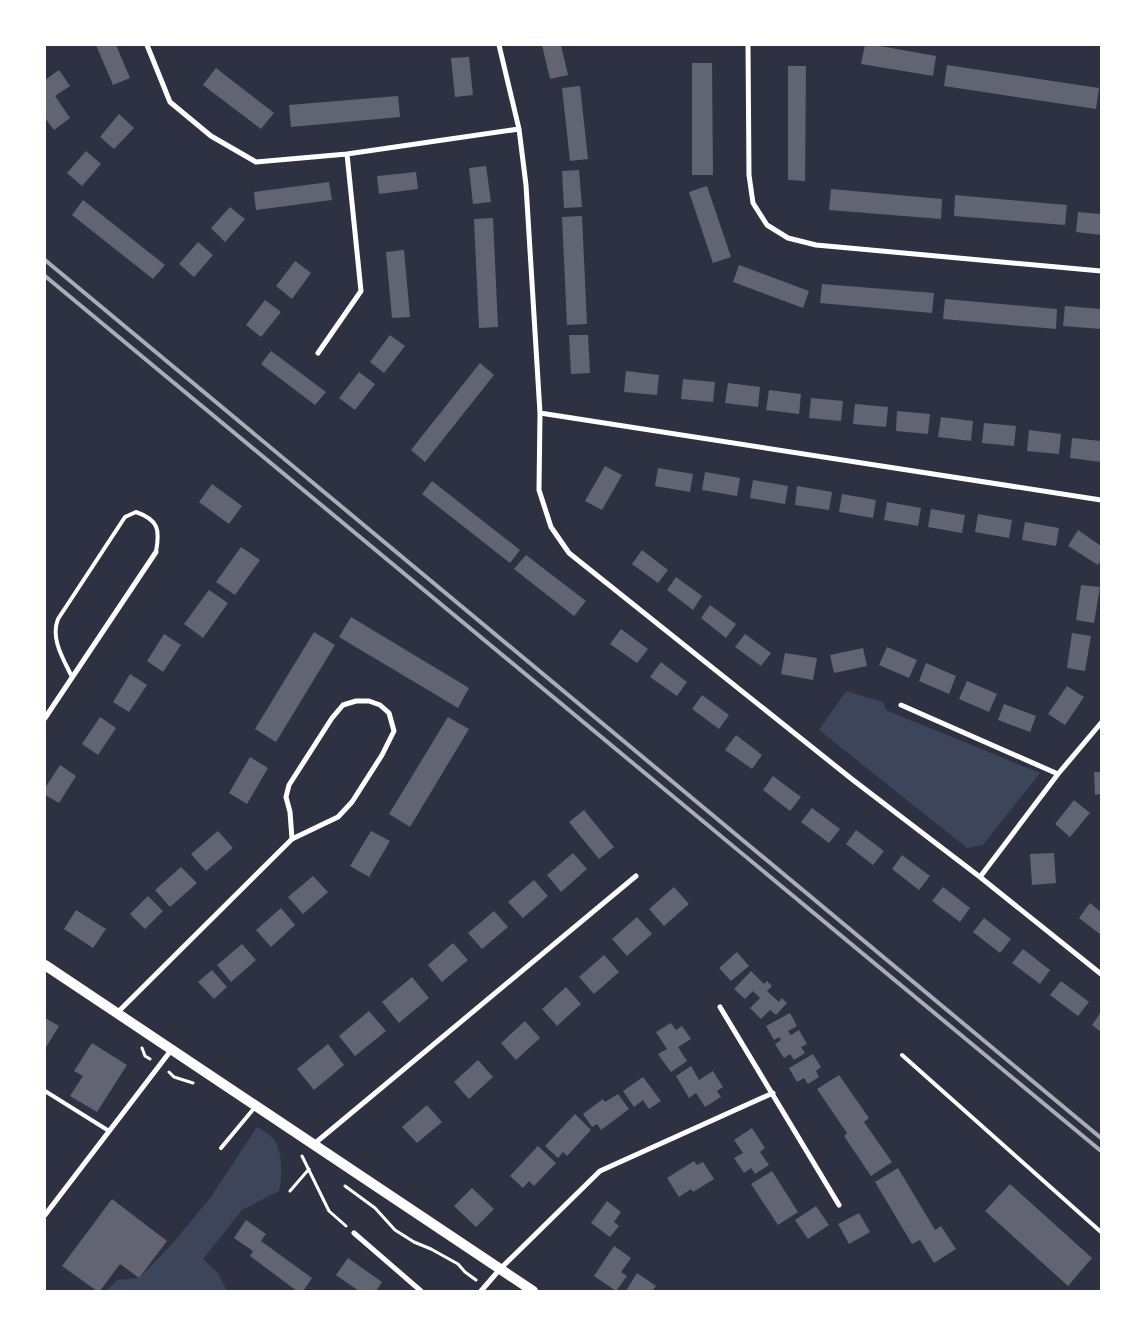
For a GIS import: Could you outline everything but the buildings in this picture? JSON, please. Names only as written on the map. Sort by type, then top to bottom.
[{"type":"main road","points":[[45,965],[534,1291]]},
{"type":"street","points":[[147,45],[170,102],[211,136],[256,162],[347,154],[519,130]]},
{"type":"street","points":[[500,45],[519,130],[526,185],[540,413],[539,490],[551,527],[570,553],[1101,974]]},
{"type":"street","points":[[748,45],[749,175],[753,203],[767,224],[788,238],[816,244],[1101,271]]},
{"type":"street","points":[[318,352],[361,292],[347,154]]},
{"type":"street","points":[[540,413],[1101,500]]},
{"type":"street","points":[[45,718],[156,552]]},
{"type":"street","points":[[118,1012],[292,839],[338,817],[352,802],[382,755],[394,731],[389,713],[380,705],[368,701],[356,701],[342,705],[332,718],[289,785],[286,797],[290,812],[292,839]]},
{"type":"street","points":[[900,705],[1058,774]]},
{"type":"street","points":[[980,877],[1058,774],[1101,724]]},
{"type":"street","points":[[314,1144],[636,876]]},
{"type":"street","points":[[720,1007],[839,1205]]},
{"type":"street","points":[[45,1215],[172,1049]]},
{"type":"street","points":[[481,1291],[500,1269],[600,1171],[773,1093]]},
{"type":"street","points":[[354,1233],[422,1291]]},
{"type":"lane","points":[[72,677],[55,636],[55,627],[58,619],[125,517],[136,512],[152,520],[158,528],[159,538],[156,552]]},
{"type":"lane","points":[[902,1055],[1101,1232]]},
{"type":"lane","points":[[45,1091],[109,1131]]},
{"type":"lane","points":[[221,1148],[256,1106]]},
{"type":"path","points":[[314,1144],[301,1154],[329,1211],[354,1233]]},
{"type":"path","points":[[290,1191],[309,1169]]},
{"type":"shaded area","points":[[846,691],[883,702],[886,710],[1040,773],[983,845],[967,848],[819,730]]},
{"type":"shaded area","points":[[257,1127],[271,1136],[278,1147],[281,1162],[279,1191],[242,1210],[203,1259],[218,1273],[227,1291],[106,1291],[117,1280],[139,1278],[173,1243],[210,1198]]},
{"type":"railway","points":[[45,260],[1101,1138]]},
{"type":"railway","points":[[45,276],[1101,1151]]}]
